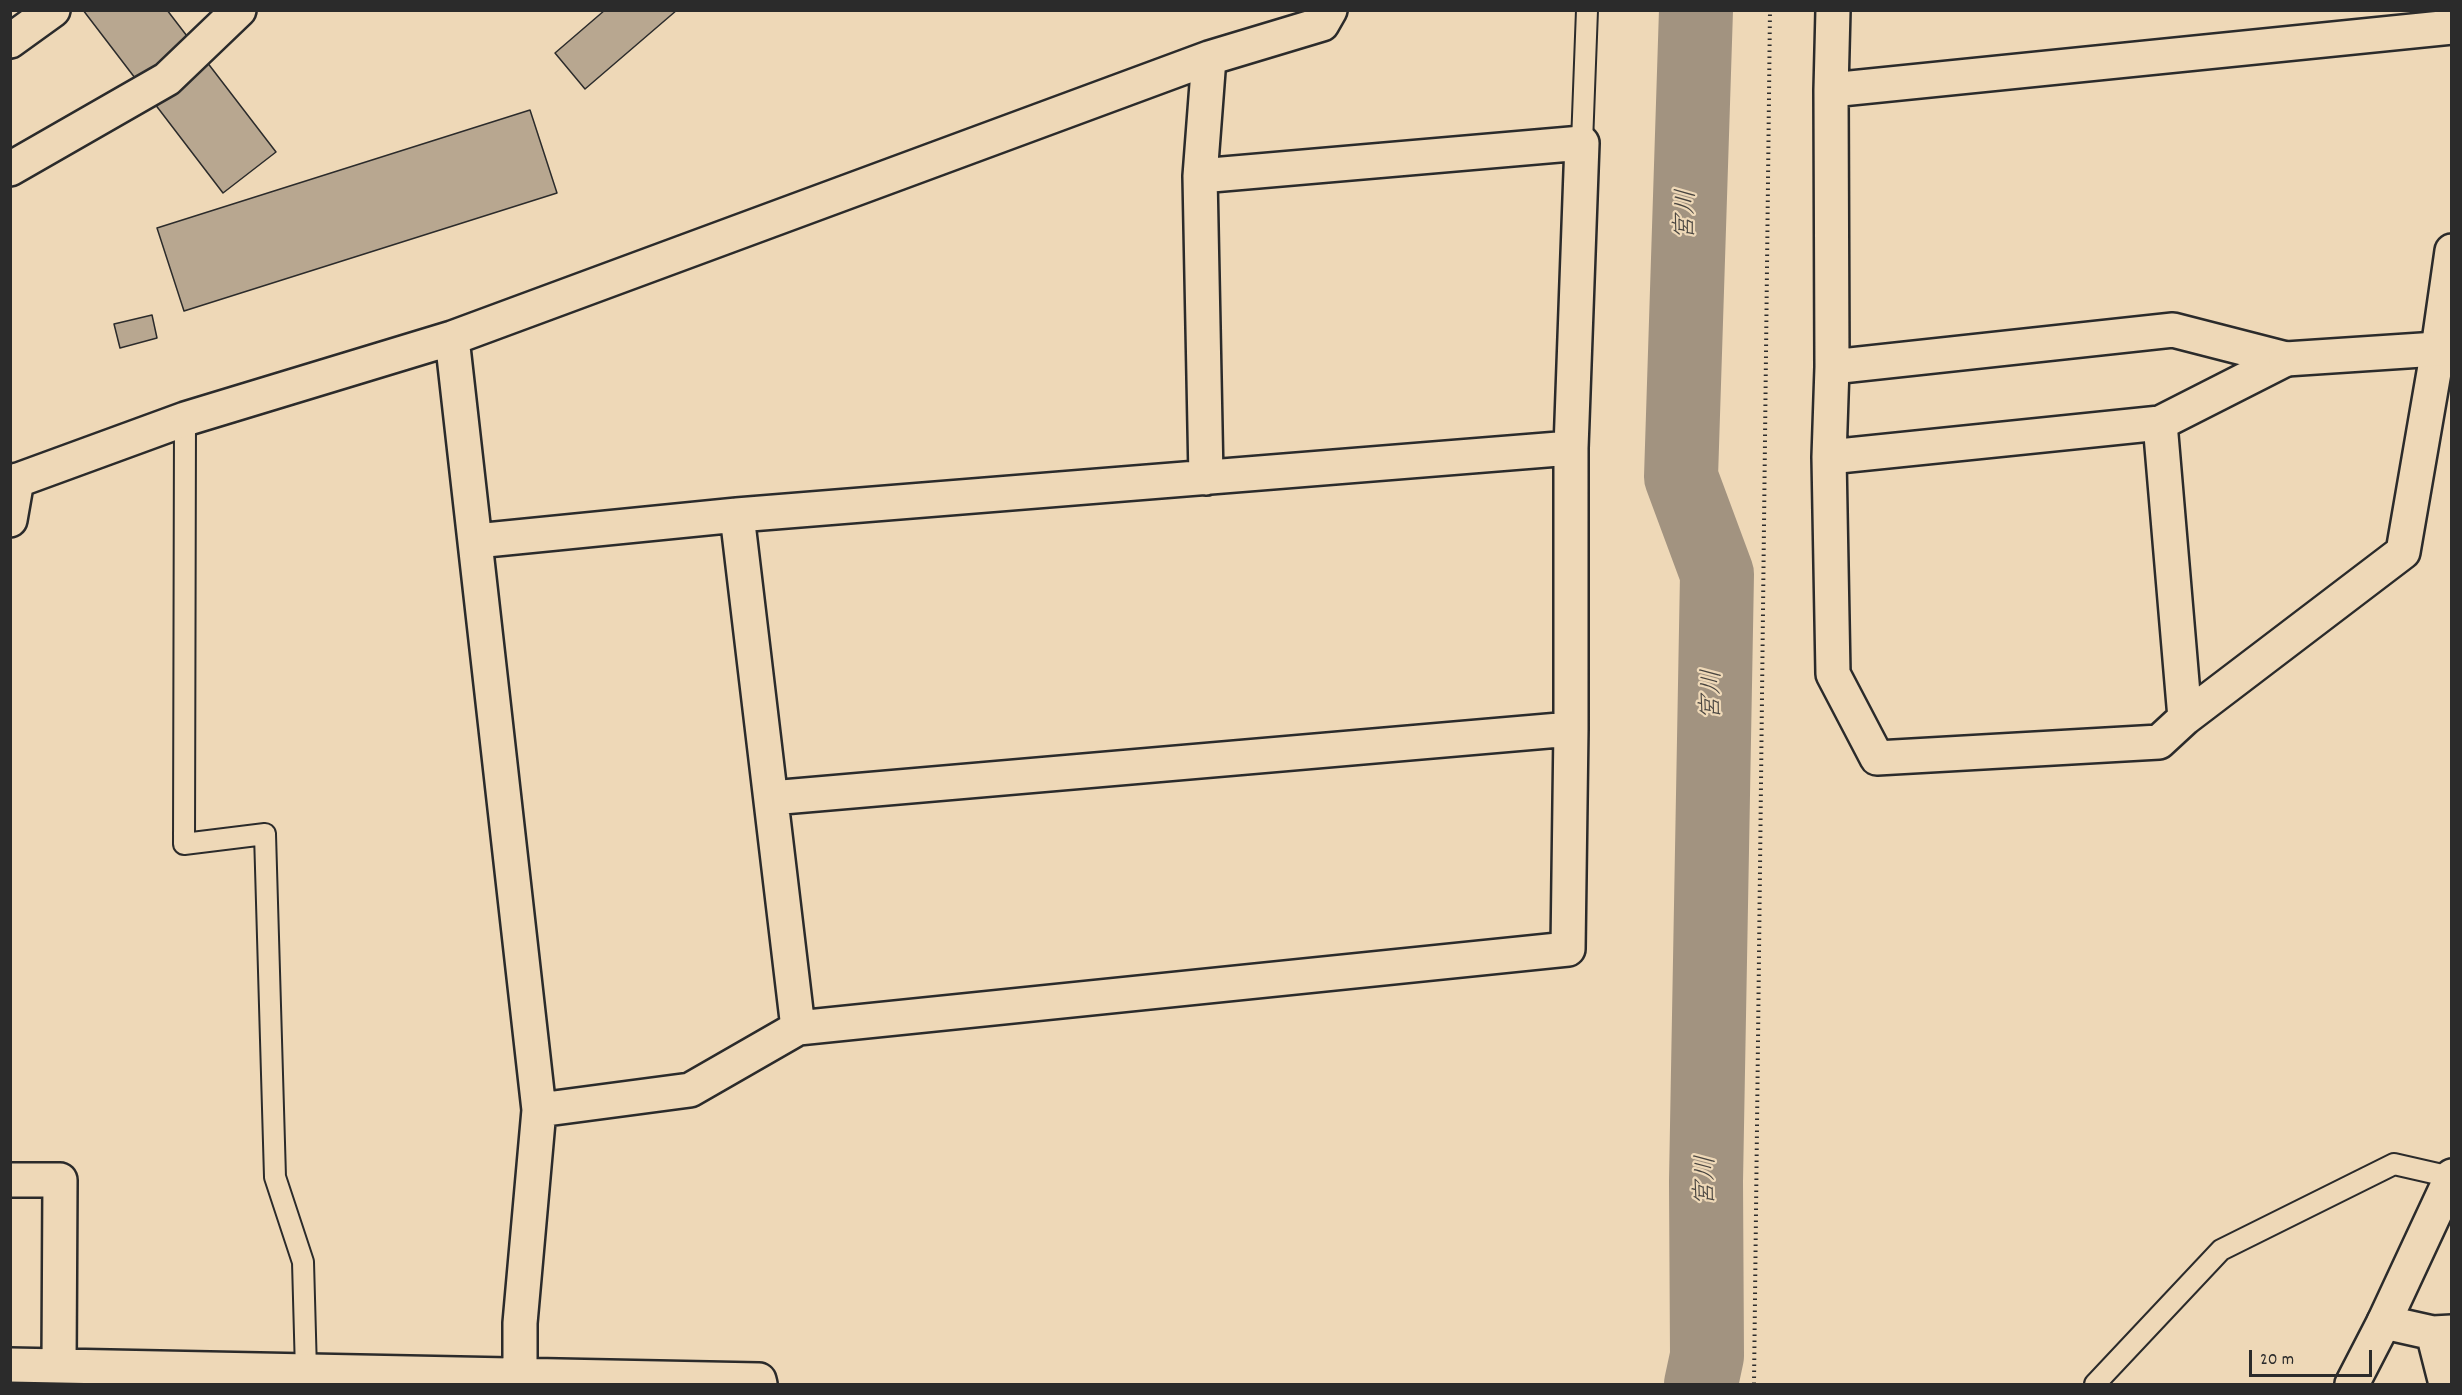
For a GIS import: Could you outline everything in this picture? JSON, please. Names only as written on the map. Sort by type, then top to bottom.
[{"type":"main road","points":[[10,41],[53,10]]},
{"type":"main road","points":[[10,170],[167,79],[239,10]]},
{"type":"main road","points":[[10,520],[14,482],[185,419],[452,338],[1209,58],[1323,24],[1330,10]]},
{"type":"main road","points":[[1833,10],[1832,367],[1829,457],[1833,674],[1877,758],[2159,742],[2185,718],[2403,552],[2445,349],[2451,251]]},
{"type":"main road","points":[[1831,90],[2451,27]]},
{"type":"main road","points":[[1206,478],[1200,176],[1209,58]]},
{"type":"main road","points":[[539,1110],[690,1090],[798,1028],[1568,949],[1571,729],[1570,448],[1582,143],[1200,176]]},
{"type":"main road","points":[[1832,367],[2173,330],[2286,359],[2445,349]]},
{"type":"main road","points":[[452,338],[539,1110],[520,1323],[520,1380]]},
{"type":"main road","points":[[1829,457],[2160,423],[2286,359]]},
{"type":"main road","points":[[2160,423],[2185,718]]},
{"type":"main road","points":[[476,541],[738,515],[1570,448]]},
{"type":"main road","points":[[738,515],[798,1028]]},
{"type":"main road","points":[[771,798],[1571,729]]},
{"type":"main road","points":[[2352,1384],[2384,1322],[2451,1176]]},
{"type":"main road","points":[[10,1180],[60,1180],[59,1366]]},
{"type":"main road","points":[[2384,1322],[2442,1333],[2446,1384]]},
{"type":"main road","points":[[10,1365],[306,1371],[520,1380],[759,1380],[760,1384]]},
{"type":"lane","points":[[1582,143],[1587,10]]},
{"type":"lane","points":[[185,419],[184,844],[265,834],[276,1177],[303,1262],[306,1371]]},
{"type":"lane","points":[[2095,1384],[2221,1250],[2394,1164],[2451,1176]]},
{"type":"path","points":[[1754,1384],[1770,10]]},
{"type":"building","points":[[83,10],[167,10],[276,152],[223,193]]},
{"type":"building","points":[[605,10],[677,10],[585,89],[555,53]]},
{"type":"building","points":[[530,110],[557,193],[184,311],[157,228]]},
{"type":"building","points":[[152,315],[157,338],[120,348],[114,324]]},
{"type":"waterway","name":"宮川","points":[[1696,10],[1681,477],[1717,574],[1706,1181],[1707,1356],[1701,1384]]}]
